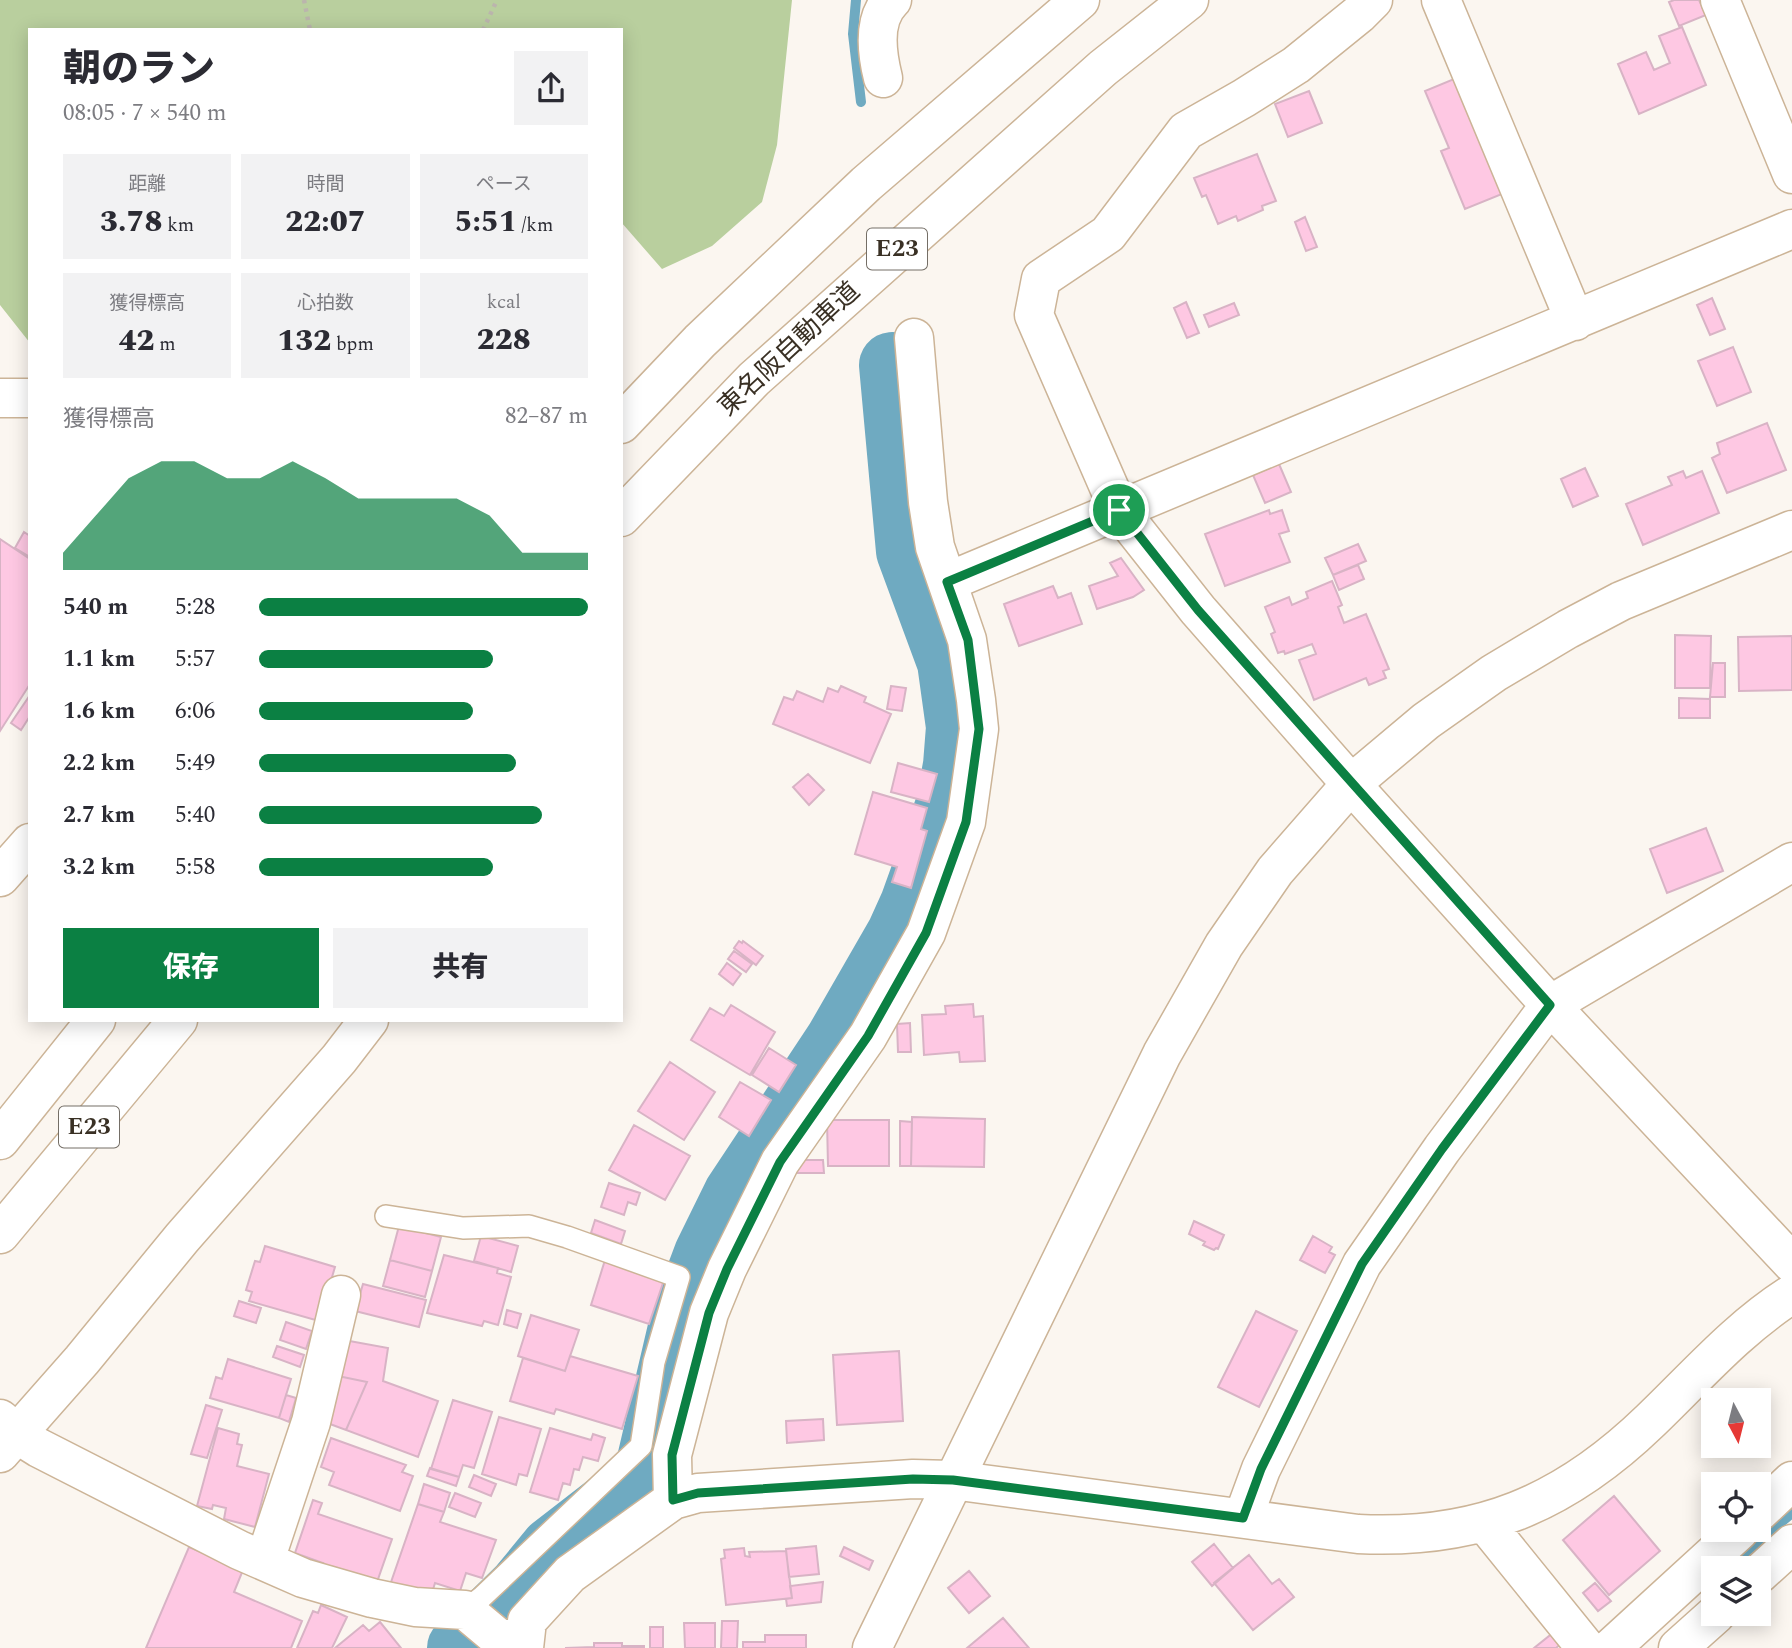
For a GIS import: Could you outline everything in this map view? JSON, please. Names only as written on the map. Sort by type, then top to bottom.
[{"type":"main road","points":[[883,79],[879,61],[879,26],[885,7],[892,0]]},
{"type":"main road","name":"E23","points":[[623,422],[700,341],[866,184],[1080,0]]},
{"type":"main road","name":"東名阪自動車道","points":[[623,515],[764,370],[1103,68],[1189,0]]},
{"type":"main road","points":[[1373,0],[1359,15],[1296,65],[1186,131],[1108,234],[1041,279],[1034,315],[1119,510],[1198,610],[1550,1005],[1792,1263]]},
{"type":"main road","points":[[1441,0],[1575,321]]},
{"type":"main road","points":[[1720,0],[1792,174]]},
{"type":"main road","points":[[947,582],[1792,229]]},
{"type":"main road","points":[[673,1500],[672,1455],[709,1313],[727,1269],[780,1162],[868,1036],[926,933],[966,822],[979,729],[968,640],[934,547],[914,338]]},
{"type":"main road","points":[[0,398],[28,398]]},
{"type":"main road","points":[[872,1648],[1162,1054],[1194,995],[1275,871],[1351,784],[1426,721],[1494,673],[1621,601],[1792,530]]},
{"type":"main road","points":[[0,877],[28,845]]},
{"type":"main road","points":[[1243,1518],[1261,1469],[1362,1264],[1442,1149],[1550,1005],[1792,862]]},
{"type":"main road","name":"E23","points":[[0,1140],[94,1022]]},
{"type":"main road","name":"E23","points":[[0,1234],[176,1022]]},
{"type":"main road","points":[[367,1022],[339,1059],[182,1238],[82,1360],[5,1435],[39,1448],[239,1550],[303,1578],[496,1630],[527,1621],[570,1574],[673,1500],[698,1493],[913,1479],[953,1480],[1358,1534],[1395,1536],[1485,1523],[1568,1487],[1598,1466],[1650,1422],[1708,1361],[1771,1307],[1792,1294]]},
{"type":"main road","points":[[265,1560],[311,1422],[341,1295]]},
{"type":"main road","points":[[1771,1501],[1792,1481]]},
{"type":"main road","points":[[1485,1523],[1586,1648]]},
{"type":"main road","points":[[1611,1648],[1727,1542]]},
{"type":"main road","points":[[1771,1563],[1792,1544]]},
{"type":"main road","points":[[1678,1648],[1703,1626]]},
{"type":"lane","points":[[386,1216],[463,1228],[529,1226],[679,1277],[654,1362],[641,1446],[482,1597],[496,1630]]},
{"type":"path","points":[[304,0],[310,28]]},
{"type":"path","points":[[484,28],[497,0]]},
{"type":"green space","points":[[0,0],[792,0],[777,145],[762,202],[712,246],[662,269],[623,224],[623,28],[28,28],[28,340],[0,305]]},
{"type":"building","points":[[1699,0],[1706,15],[1679,26],[1669,2]]},
{"type":"building","points":[[1682,27],[1706,85],[1639,114],[1618,64],[1646,52],[1654,70],[1670,63],[1659,36]]},
{"type":"building","points":[[1454,79],[1502,194],[1465,209],[1441,151],[1449,148],[1425,91]]},
{"type":"building","points":[[1309,91],[1322,123],[1288,137],[1275,104]]},
{"type":"building","points":[[1257,154],[1276,201],[1238,221],[1236,216],[1218,224],[1206,195],[1202,197],[1194,178]]},
{"type":"building","points":[[1305,217],[1317,247],[1306,251],[1295,222]]},
{"type":"building","points":[[1712,298],[1725,329],[1710,335],[1697,305]]},
{"type":"building","points":[[1186,302],[1199,333],[1187,338],[1174,308]]},
{"type":"building","points":[[1234,303],[1239,315],[1209,327],[1204,315]]},
{"type":"building","points":[[1733,347],[1751,392],[1717,406],[1698,361]]},
{"type":"building","points":[[1767,423],[1786,470],[1727,493],[1712,458],[1720,454],[1717,443]]},
{"type":"building","points":[[1279,464],[1291,492],[1265,503],[1253,475]]},
{"type":"building","points":[[1585,468],[1598,496],[1573,507],[1561,479]]},
{"type":"building","points":[[1683,471],[1686,478],[1702,471],[1719,513],[1643,545],[1626,504],[1672,485],[1668,477]]},
{"type":"building","points":[[1269,510],[1270,514],[1282,510],[1289,531],[1279,534],[1290,562],[1225,586],[1205,534]]},
{"type":"building","points":[[24,532],[28,535],[28,556],[15,548]]},
{"type":"building","points":[[0,539],[28,558],[28,687],[0,731]]},
{"type":"building","points":[[1358,544],[1366,561],[1333,575],[1325,558]]},
{"type":"building","points":[[1121,558],[1144,590],[1133,597],[1097,609],[1089,586],[1118,576],[1110,563]]},
{"type":"building","points":[[1358,565],[1364,579],[1339,590],[1333,575]]},
{"type":"building","points":[[1332,581],[1342,605],[1338,607],[1344,623],[1366,614],[1389,669],[1383,671],[1386,678],[1369,685],[1366,678],[1314,700],[1299,660],[1316,654],[1312,644],[1285,654],[1284,651],[1278,653],[1271,634],[1275,632],[1265,607],[1289,597],[1292,605],[1308,598],[1306,592]]},
{"type":"building","points":[[1053,586],[1058,598],[1071,593],[1082,624],[1019,646],[1004,604]]},
{"type":"building","points":[[1675,635],[1711,636],[1710,688],[1675,688]]},
{"type":"building","points":[[1792,636],[1792,690],[1739,691],[1738,637]]},
{"type":"building","points":[[1713,663],[1725,663],[1725,697],[1710,697]]},
{"type":"building","points":[[841,686],[866,697],[864,702],[891,714],[870,763],[773,724],[784,697],[793,700],[797,691],[823,702],[828,688],[838,692]]},
{"type":"building","points":[[891,686],[906,688],[902,711],[887,709]]},
{"type":"building","points":[[28,698],[28,719],[21,730],[11,723]]},
{"type":"building","points":[[1679,698],[1710,699],[1710,718],[1679,718]]},
{"type":"building","points":[[898,763],[937,774],[929,802],[891,792]]},
{"type":"building","points":[[808,774],[824,790],[809,805],[793,787]]},
{"type":"building","points":[[873,792],[927,808],[921,829],[927,831],[911,888],[892,882],[897,867],[855,854]]},
{"type":"building","points":[[1706,828],[1723,871],[1667,893],[1650,849]]},
{"type":"building","points":[[739,941],[743,941],[763,956],[756,965],[734,948]]},
{"type":"building","points":[[734,951],[752,964],[746,972],[728,959]]},
{"type":"building","points":[[727,963],[741,974],[733,985],[719,974]]},
{"type":"building","points":[[973,1004],[974,1017],[983,1016],[985,1061],[960,1062],[959,1052],[924,1055],[922,1015],[946,1014],[945,1006]]},
{"type":"building","points":[[731,1005],[775,1032],[750,1075],[691,1040],[710,1008],[724,1016]]},
{"type":"building","points":[[910,1023],[911,1052],[898,1052],[897,1024]]},
{"type":"building","points":[[769,1048],[796,1065],[779,1092],[752,1075]]},
{"type":"building","points":[[670,1062],[715,1092],[684,1140],[638,1111]]},
{"type":"building","points":[[740,1082],[771,1100],[749,1136],[719,1117]]},
{"type":"building","points":[[912,1117],[985,1119],[984,1167],[911,1166]]},
{"type":"building","points":[[827,1120],[889,1120],[889,1166],[828,1166]]},
{"type":"building","points":[[900,1121],[912,1122],[911,1166],[900,1166]]},
{"type":"building","points":[[634,1125],[690,1156],[665,1200],[609,1170]]},
{"type":"building","points":[[798,1160],[823,1160],[824,1173],[797,1173]]},
{"type":"building","points":[[609,1183],[640,1193],[636,1205],[628,1202],[624,1215],[601,1207]]},
{"type":"building","points":[[595,1220],[625,1231],[621,1244],[591,1233]]},
{"type":"building","points":[[1194,1221],[1224,1235],[1218,1249],[1203,1245],[1205,1242],[1189,1234]]},
{"type":"building","points":[[399,1226],[441,1237],[432,1271],[390,1260]]},
{"type":"building","points":[[481,1236],[518,1246],[511,1272],[474,1261]]},
{"type":"building","points":[[1313,1236],[1332,1247],[1329,1252],[1335,1255],[1325,1273],[1300,1260]]},
{"type":"building","points":[[265,1246],[335,1267],[319,1321],[249,1301],[252,1292],[246,1290],[255,1261],[260,1262]]},
{"type":"building","points":[[444,1255],[498,1268],[497,1273],[511,1277],[498,1325],[484,1321],[482,1326],[427,1313]]},
{"type":"building","points":[[390,1260],[432,1271],[425,1297],[383,1286]]},
{"type":"building","points":[[605,1260],[664,1280],[649,1324],[591,1305]]},
{"type":"building","points":[[363,1284],[426,1300],[419,1327],[355,1311]]},
{"type":"building","points":[[239,1301],[261,1308],[256,1323],[234,1316]]},
{"type":"building","points":[[507,1310],[521,1314],[517,1328],[504,1324]]},
{"type":"building","points":[[1256,1311],[1297,1331],[1259,1407],[1218,1387]]},
{"type":"building","points":[[531,1315],[579,1330],[565,1371],[518,1356]]},
{"type":"building","points":[[286,1322],[312,1331],[306,1349],[280,1340]]},
{"type":"building","points":[[344,1340],[388,1348],[383,1381],[438,1401],[418,1457],[346,1430],[367,1382],[338,1376]]},
{"type":"building","points":[[277,1346],[304,1355],[300,1367],[273,1357]]},
{"type":"building","points":[[899,1351],[903,1421],[837,1425],[833,1355]]},
{"type":"building","points":[[570,1356],[638,1376],[622,1429],[556,1409],[554,1414],[510,1401],[523,1358],[565,1371]]},
{"type":"building","points":[[228,1359],[291,1379],[279,1418],[210,1398],[216,1377],[222,1379]]},
{"type":"building","points":[[338,1376],[367,1382],[346,1430],[330,1424]]},
{"type":"building","points":[[286,1395],[296,1398],[289,1422],[279,1418]]},
{"type":"building","points":[[453,1400],[492,1412],[474,1468],[463,1465],[459,1477],[431,1469]]},
{"type":"building","points":[[206,1405],[222,1410],[207,1458],[191,1454]]},
{"type":"building","points":[[499,1417],[541,1429],[527,1476],[519,1474],[516,1485],[482,1474]]},
{"type":"building","points":[[823,1419],[824,1440],[787,1443],[786,1421]]},
{"type":"building","points":[[218,1428],[239,1434],[237,1444],[242,1445],[237,1466],[269,1474],[255,1527],[224,1519],[226,1508],[197,1506]]},
{"type":"building","points":[[550,1428],[591,1440],[593,1434],[605,1438],[598,1461],[583,1457],[579,1470],[574,1469],[570,1485],[563,1483],[558,1500],[530,1492]]},
{"type":"building","points":[[331,1438],[406,1465],[402,1472],[413,1476],[400,1511],[329,1485],[334,1472],[321,1467]]},
{"type":"building","points":[[430,1468],[459,1477],[456,1486],[427,1476]]},
{"type":"building","points":[[474,1475],[496,1484],[491,1496],[469,1487]]},
{"type":"building","points":[[424,1484],[450,1493],[444,1512],[418,1504]]},
{"type":"building","points":[[455,1493],[481,1503],[475,1517],[449,1507]]},
{"type":"building","points":[[1614,1496],[1660,1551],[1609,1595],[1563,1540]]},
{"type":"building","points":[[313,1500],[322,1503],[318,1514],[392,1539],[377,1582],[321,1567],[323,1563],[295,1553]]},
{"type":"building","points":[[418,1504],[444,1512],[440,1522],[496,1540],[482,1578],[466,1573],[460,1591],[435,1583],[432,1593],[389,1588]]},
{"type":"building","points":[[1214,1544],[1233,1568],[1212,1586],[1192,1562]]},
{"type":"building","points":[[816,1546],[819,1574],[789,1577],[786,1549]]},
{"type":"building","points":[[189,1547],[243,1570],[234,1592],[302,1621],[291,1648],[146,1648]]},
{"type":"building","points":[[844,1547],[873,1561],[869,1570],[840,1556]]},
{"type":"building","points":[[744,1548],[745,1556],[750,1557],[749,1552],[786,1551],[792,1598],[726,1605],[721,1559],[725,1558],[724,1550]]},
{"type":"building","points":[[1249,1555],[1272,1584],[1279,1579],[1294,1597],[1253,1630],[1214,1583]]},
{"type":"building","points":[[969,1571],[990,1596],[969,1613],[948,1588]]},
{"type":"building","points":[[823,1582],[821,1602],[787,1606],[786,1599],[792,1598],[790,1586]]},
{"type":"building","points":[[1595,1583],[1611,1601],[1598,1611],[1583,1593]]},
{"type":"building","points":[[321,1605],[347,1617],[332,1648],[297,1648],[313,1611],[318,1613]]},
{"type":"building","points":[[1003,1618],[1029,1648],[967,1648]]},
{"type":"building","points":[[722,1621],[738,1621],[737,1648],[721,1648]]},
{"type":"building","points":[[380,1622],[401,1648],[335,1648],[363,1625],[369,1631]]},
{"type":"building","points":[[684,1623],[715,1623],[715,1648],[685,1648]]},
{"type":"building","points":[[650,1627],[663,1627],[663,1648],[650,1648]]},
{"type":"building","points":[[1554,1632],[1562,1643],[1556,1648],[1534,1648]]},
{"type":"building","points":[[765,1635],[806,1635],[806,1648],[743,1648],[743,1642],[765,1642]]},
{"type":"building","points":[[594,1643],[622,1643],[622,1646],[644,1648],[565,1648],[594,1647]]},
{"type":"waterway","points":[[856,0],[853,34],[861,102]]},
{"type":"waterway","points":[[460,1648],[521,1588],[553,1549],[646,1477],[684,1315],[707,1254],[736,1195],[838,1041],[899,935],[949,804],[959,727],[950,662],[909,551],[892,365]]},
{"type":"waterway","points":[[1741,1556],[1792,1513]]},
{"type":"route","points":[[1119,510],[1198,610],[1550,1005],[1442,1149],[1362,1264],[1261,1469],[1243,1518],[953,1480],[913,1479],[698,1493],[673,1500],[672,1455],[709,1313],[727,1269],[780,1162],[868,1036],[926,933],[966,822],[979,729],[968,640],[947,582],[1119,510]]}]
